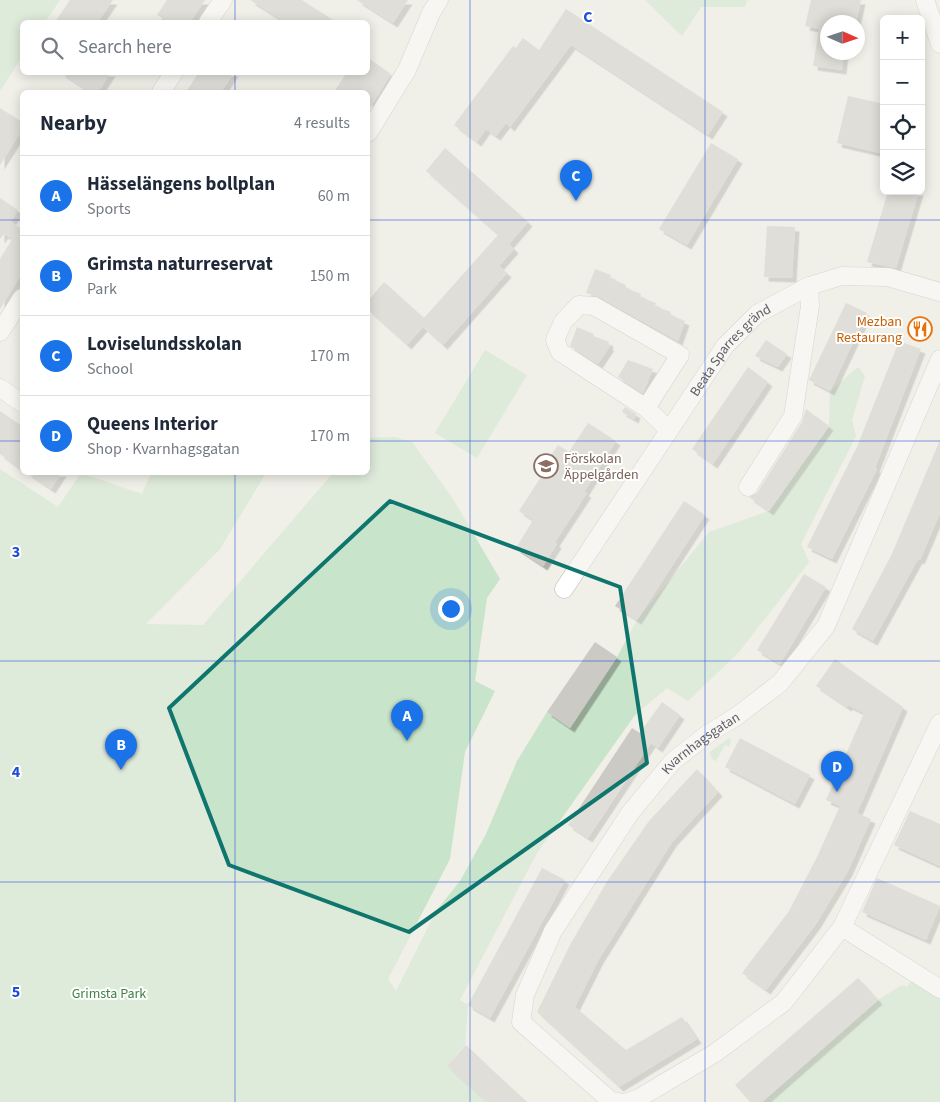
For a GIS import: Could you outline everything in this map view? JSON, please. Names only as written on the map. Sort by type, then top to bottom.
[{"type":"street","points":[[209,20],[223,0]]},
{"type":"street","points":[[370,130],[407,70],[431,13],[439,0]]},
{"type":"street","points":[[925,0],[940,44]]},
{"type":"street","points":[[162,90],[172,75]]},
{"type":"street","name":"Beata Sparres gränd","points":[[564,589],[725,346],[758,314],[809,286],[842,276],[888,277],[940,292]]},
{"type":"street","points":[[748,487],[793,416],[810,306],[809,286]]},
{"type":"street","points":[[0,332],[20,301]]},
{"type":"street","points":[[646,408],[680,355],[594,306],[579,305],[563,322],[555,340],[560,352],[646,408],[669,430]]},
{"type":"street","name":"Kvarnhagsgatan","points":[[618,1102],[610,1101],[521,1022],[525,995],[553,931],[630,813],[673,761],[780,684],[826,626],[940,359]]},
{"type":"street","points":[[0,388],[20,403]]},
{"type":"street","points":[[628,1102],[639,1098],[715,1052],[784,1002],[842,927],[940,724]]},
{"type":"street","points":[[842,927],[940,989]]},
{"type":"highlighted area","points":[[390,501],[620,587],[647,763],[409,932],[229,865],[169,708]]},
{"type":"green space","points":[[0,0],[60,0],[46,20],[20,20],[20,60],[0,91]]},
{"type":"green space","points":[[645,0],[747,0],[745,7],[701,7],[682,36]]},
{"type":"green space","points":[[485,350],[527,375],[477,458],[435,433]]},
{"type":"green space","name":"Grimsta Park","points":[[858,367],[865,376],[852,420],[856,436],[801,544],[809,562],[739,652],[688,701],[667,688],[635,715],[537,853],[460,1000],[468,1005],[465,1045],[447,1066],[487,1102],[0,1102],[0,469],[58,507],[80,475],[87,475],[142,494],[150,475],[265,475],[220,549],[146,624],[203,625],[331,475],[370,475],[370,438],[395,437],[412,442],[453,499],[500,579],[487,598],[475,681],[495,691],[465,752],[450,859],[388,979],[396,991],[436,911],[460,881],[486,834],[517,761],[547,712],[570,727],[617,657],[637,620],[709,532],[769,511],[829,426],[830,391]]},
{"type":"green space","points":[[729,738],[731,740],[729,747],[725,745],[716,761],[713,760],[710,752]]},
{"type":"green space","points":[[912,980],[940,998],[940,1102],[762,1102],[878,1000],[902,985],[907,987]]},
{"type":"building","points":[[70,0],[113,0],[99,20],[56,20]]},
{"type":"building","points":[[167,0],[205,0],[191,20],[166,20],[157,15]]},
{"type":"building","points":[[250,0],[302,0],[333,20],[282,20]]},
{"type":"building","points":[[357,0],[408,0],[393,23]]},
{"type":"building","points":[[811,0],[861,0],[858,15],[820,15],[820,60],[843,60],[842,70],[813,66],[819,29],[805,26]]},
{"type":"building","points":[[566,9],[723,112],[708,135],[571,45],[510,127],[506,123],[496,136],[486,129],[477,142],[454,125],[513,46],[516,48],[523,38],[539,50]]},
{"type":"building","points":[[370,59],[391,74],[370,108],[370,90],[335,90],[345,75],[370,75]]},
{"type":"building","points":[[64,75],[109,75],[99,90],[87,90]]},
{"type":"building","points":[[197,75],[232,75],[222,90],[187,90]]},
{"type":"building","points":[[848,96],[880,103],[880,153],[837,143]]},
{"type":"building","points":[[0,108],[20,121],[20,133],[0,165]]},
{"type":"building","points":[[711,143],[738,159],[687,245],[659,229]]},
{"type":"building","points":[[445,148],[528,222],[509,244],[514,249],[499,266],[507,273],[443,345],[423,327],[407,345],[370,312],[370,299],[384,282],[424,318],[498,235],[426,171]]},
{"type":"building","points":[[887,195],[918,195],[896,268],[867,262]]},
{"type":"building","points":[[0,198],[18,210],[11,222],[20,228],[20,276],[0,309],[0,259],[12,239],[4,234],[0,239]]},
{"type":"building","points":[[767,226],[795,227],[792,278],[764,277]]},
{"type":"building","points":[[595,269],[611,275],[610,278],[626,285],[625,288],[641,294],[640,297],[656,303],[655,306],[671,312],[670,315],[685,321],[678,341],[599,297],[586,293]]},
{"type":"building","points":[[846,303],[867,313],[830,391],[809,380]]},
{"type":"building","points":[[577,327],[609,342],[608,346],[610,346],[598,364],[570,346]]},
{"type":"building","points":[[766,340],[787,354],[778,367],[755,356]]},
{"type":"building","points":[[899,341],[921,349],[875,468],[877,469],[832,559],[807,547],[857,447]]},
{"type":"building","points":[[628,360],[653,369],[643,393],[618,377]]},
{"type":"building","points":[[748,367],[768,382],[713,464],[692,449]]},
{"type":"building","points":[[625,407],[636,414],[634,419],[622,412]]},
{"type":"building","points":[[806,409],[829,426],[769,511],[749,497],[757,493],[802,422]]},
{"type":"building","points":[[0,411],[20,425],[20,469],[0,454]]},
{"type":"building","points":[[588,423],[616,441],[584,492],[587,493],[555,542],[557,544],[543,566],[516,548],[533,520],[519,511],[546,469],[543,467],[558,445],[569,452]]},
{"type":"building","points":[[940,440],[940,513],[920,560],[918,559],[873,641],[852,629],[891,556]]},
{"type":"building","points":[[30,475],[60,475],[51,489]]},
{"type":"building","points":[[684,501],[705,515],[637,620],[615,606]]},
{"type":"building","points":[[804,574],[826,587],[780,664],[757,650]]},
{"type":"building","points":[[595,642],[617,657],[570,728],[547,712]]},
{"type":"building","points":[[835,659],[903,707],[857,813],[871,819],[848,871],[816,924],[766,990],[742,973],[789,911],[817,857],[840,806],[826,800],[864,713],[848,705],[847,707],[816,686]]},
{"type":"building","points":[[662,702],[680,715],[658,748],[651,743],[588,838],[568,825],[632,728],[640,733]]},
{"type":"building","points":[[740,738],[810,775],[795,804],[725,767]]},
{"type":"building","points":[[697,769],[718,792],[672,842],[599,959],[575,1007],[626,1050],[682,1017],[697,1039],[619,1087],[537,1012],[571,943],[608,880],[649,821]]},
{"type":"building","points":[[910,811],[940,824],[940,866],[894,845]]},
{"type":"building","points":[[542,868],[565,880],[490,1018],[468,1005]]},
{"type":"building","points":[[877,878],[940,906],[926,940],[862,912]]},
{"type":"building","points":[[858,978],[878,1000],[762,1102],[750,1102],[735,1085]]},
{"type":"building","points":[[466,1045],[527,1102],[487,1102],[447,1066]]},
{"type":"place","name":"Loviselundsskolan","points":[[576,201]]},
{"type":"place","name":"Mezban Restaurang","points":[[920,329]]},
{"type":"place","name":"Förskolan Äppelgården","points":[[546,466]]},
{"type":"place","name":"Hässelängens bollplan","points":[[407,741]]},
{"type":"place","name":"Grimsta naturreservat","points":[[121,770]]},
{"type":"place","name":"Queens Interior","points":[[837,792]]}]
